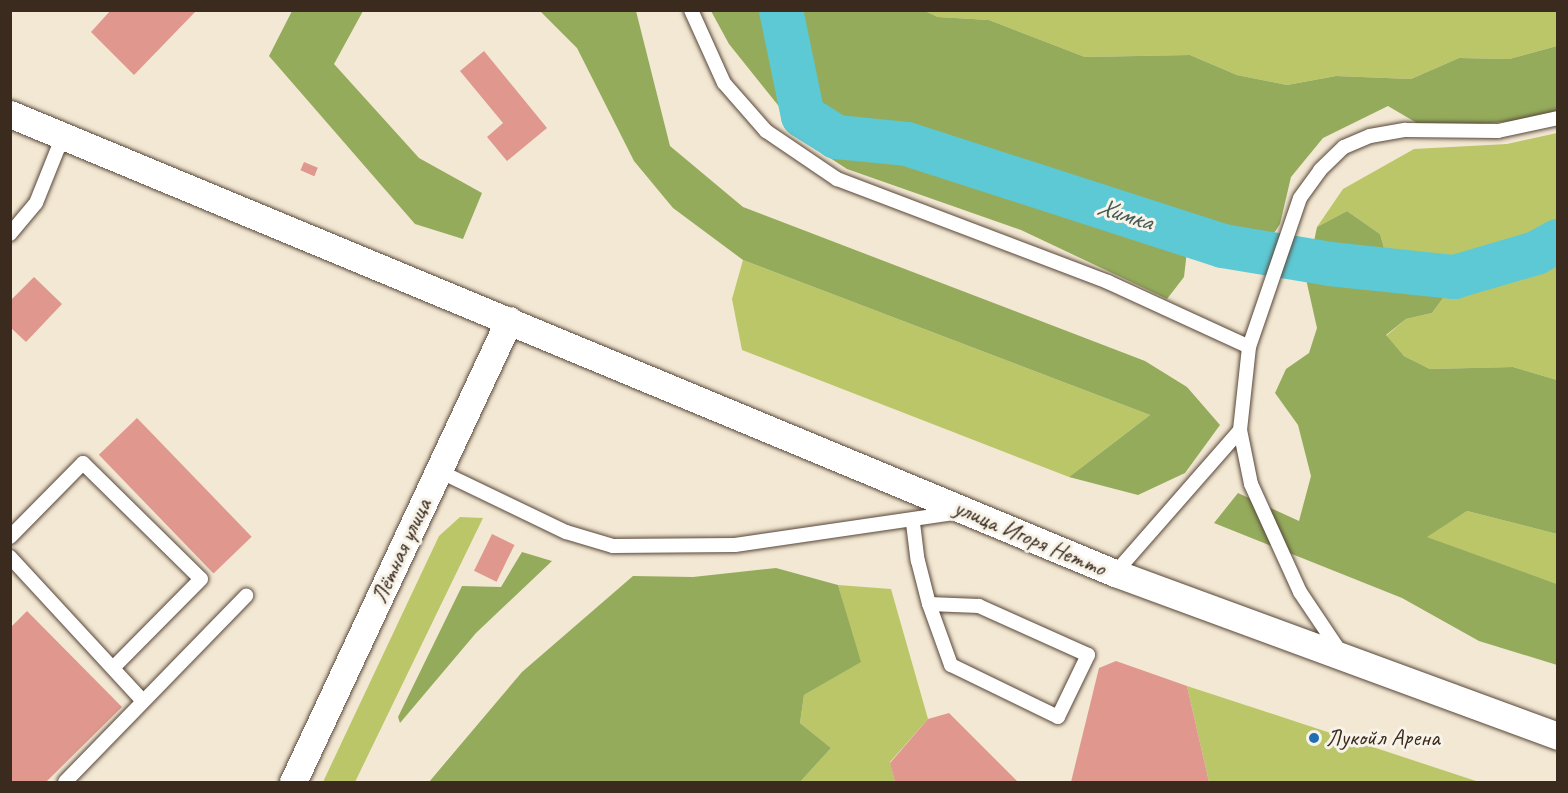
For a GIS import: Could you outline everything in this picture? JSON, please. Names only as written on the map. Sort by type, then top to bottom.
[{"type":"street","name":"улица Игоря Нетто","points":[[10,114],[1115,573],[1346,661],[1557,736]]},
{"type":"street","name":"Лётная улица","points":[[293,783],[509,320]]},
{"type":"lane","points":[[691,10],[724,83],[766,131],[837,179],[1108,282],[1249,346]]},
{"type":"lane","points":[[1346,661],[1300,592],[1261,506],[1240,430],[1249,346],[1273,285],[1300,198],[1320,170],[1344,147],[1370,136],[1405,130],[1498,131],[1557,118]]},
{"type":"lane","points":[[10,234],[36,204],[63,136]]},
{"type":"lane","points":[[1115,573],[1240,430]]},
{"type":"lane","points":[[10,537],[83,463],[201,579],[113,668]]},
{"type":"lane","points":[[439,471],[566,532],[613,546],[735,545],[913,523],[967,511]]},
{"type":"lane","points":[[913,523],[929,604],[951,665],[1059,717],[1088,654],[979,606],[929,604]]},
{"type":"lane","points":[[10,556],[143,701]]},
{"type":"lane","points":[[65,783],[246,596]]},
{"type":"green space","points":[[292,11],[363,11],[334,64],[419,158],[482,193],[463,239],[415,224],[269,56]]},
{"type":"green space","points":[[540,11],[636,11],[670,146],[743,207],[1145,361],[1187,387],[1220,425],[1185,473],[1138,495],[1069,477],[1150,415],[743,260],[673,208],[634,161],[577,48]]},
{"type":"green space","points":[[711,11],[925,11],[938,17],[989,20],[1085,57],[1190,55],[1237,75],[1287,85],[1336,76],[1411,79],[1459,58],[1509,59],[1557,46],[1557,117],[1427,129],[1388,106],[1323,138],[1291,177],[1280,224],[1265,247],[1244,263],[1232,263],[1197,245],[1187,251],[1184,277],[1167,299],[1021,230],[847,169],[810,145],[729,44]]},
{"type":"green space","points":[[925,11],[1557,11],[1557,46],[1509,59],[1459,58],[1411,79],[1336,76],[1287,85],[1237,75],[1190,55],[1085,57],[989,20],[938,17]]},
{"type":"green space","points":[[1557,133],[1557,380],[1513,367],[1430,369],[1404,356],[1386,336],[1406,319],[1432,313],[1449,290],[1395,286],[1380,234],[1347,211],[1317,227],[1343,189],[1414,149],[1507,144]]},
{"type":"green space","points":[[1347,211],[1380,234],[1395,286],[1449,290],[1432,313],[1406,319],[1386,335],[1404,356],[1430,369],[1513,367],[1557,380],[1557,534],[1467,511],[1427,537],[1557,584],[1557,665],[1479,641],[1402,598],[1214,523],[1238,493],[1299,521],[1311,476],[1298,425],[1275,393],[1286,369],[1309,353],[1317,328],[1306,279],[1317,227]]},
{"type":"green space","points":[[743,260],[1150,415],[1069,477],[742,350],[732,299]]},
{"type":"green space","points":[[1467,511],[1557,534],[1557,584],[1426,537]]},
{"type":"green space","points":[[460,517],[483,518],[355,782],[323,782],[439,536]]},
{"type":"green space","points":[[522,552],[552,561],[476,633],[400,723],[398,717],[462,586],[501,587]]},
{"type":"green space","points":[[776,568],[838,585],[861,662],[804,695],[800,723],[831,748],[800,782],[429,782],[522,672],[633,576],[693,577]]},
{"type":"green space","points":[[838,585],[891,589],[928,719],[890,762],[895,782],[800,782],[831,748],[800,723],[804,695],[860,662]]},
{"type":"green space","points":[[1187,686],[1288,719],[1479,782],[1209,782]]},
{"type":"building","points":[[111,10],[197,10],[134,75],[91,32]]},
{"type":"building","points":[[484,51],[547,128],[507,161],[487,137],[503,123],[460,71]]},
{"type":"building","points":[[304,162],[318,168],[314,176],[300,170]]},
{"type":"building","points":[[34,277],[62,304],[26,342],[10,327],[10,301]]},
{"type":"building","points":[[137,418],[252,537],[213,574],[99,455]]},
{"type":"building","points":[[492,534],[514,545],[496,582],[474,571]]},
{"type":"building","points":[[27,611],[122,707],[46,782],[10,782],[10,628]]},
{"type":"building","points":[[1116,661],[1187,686],[1209,782],[1071,782],[1099,668]]},
{"type":"building","points":[[949,713],[1018,782],[895,782],[890,763],[928,719]]},
{"type":"waterway","name":"Химка","points":[[781,10],[803,116],[836,137],[907,144],[1223,246],[1330,264],[1454,277],[1536,253],[1558,241]]},
{"type":"place","name":"Лукойл Арена","points":[[1314,738]]}]
